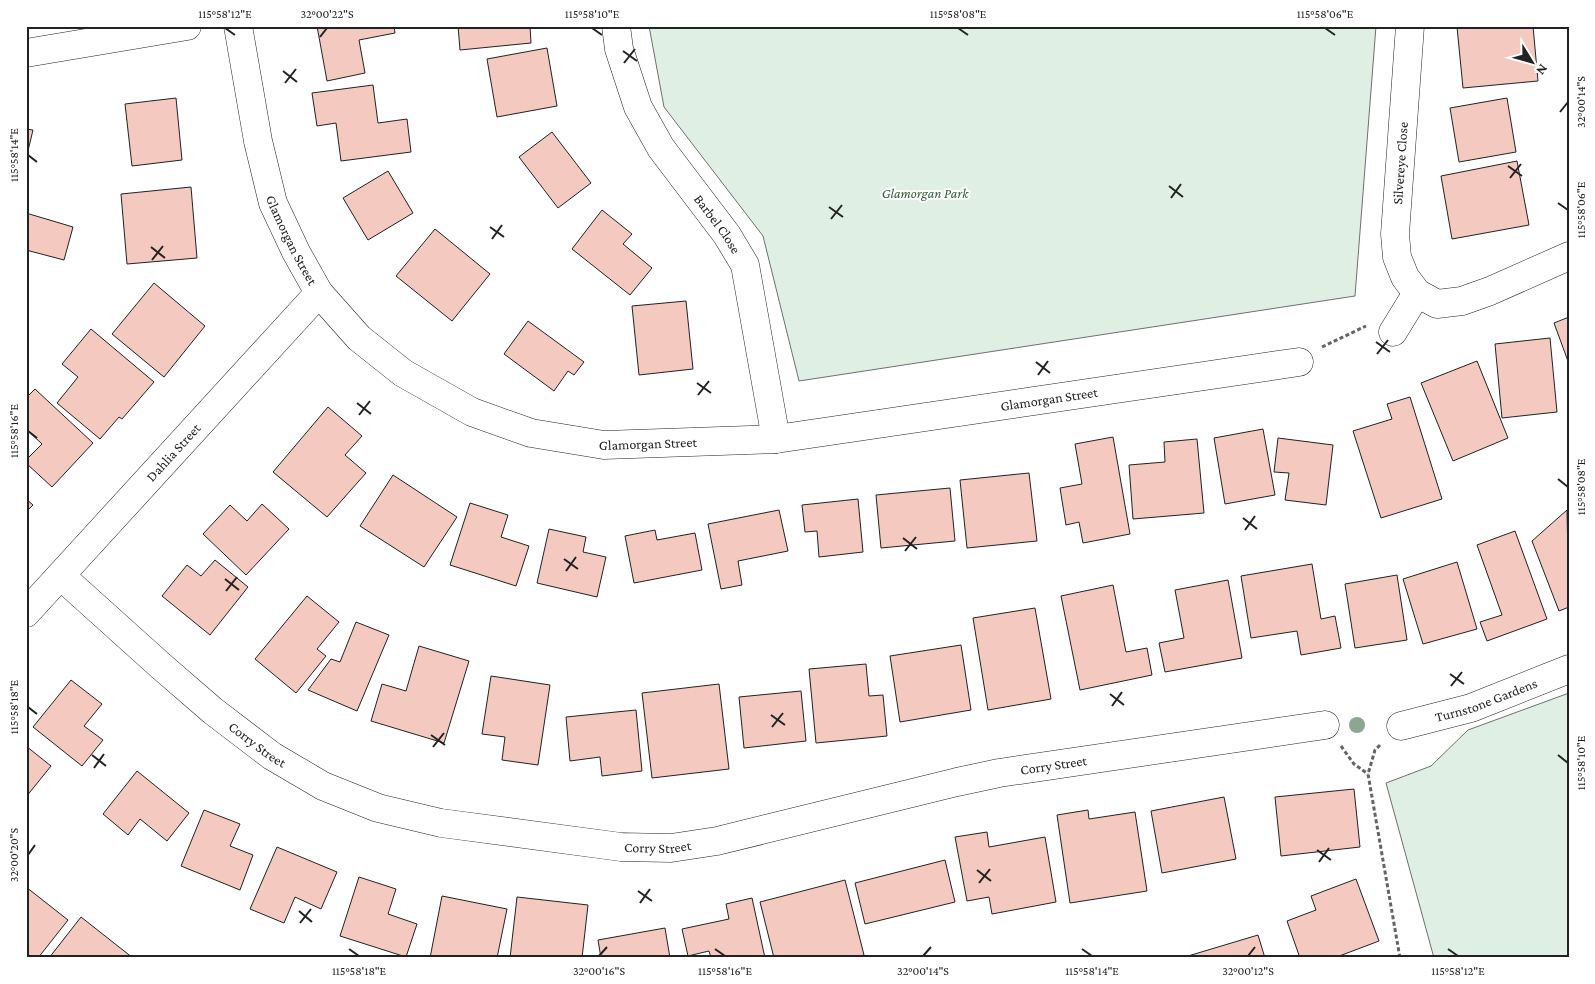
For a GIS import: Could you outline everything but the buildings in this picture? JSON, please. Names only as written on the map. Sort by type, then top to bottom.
[{"type":"street","points":[[26,53],[187,26]]},
{"type":"street","name":"Glamorgan Street","points":[[238,26],[258,141],[273,203],[296,252],[320,293],[359,338],[403,373],[472,412],[531,433],[604,445],[776,439],[1299,362]]},
{"type":"street","name":"Barbel Close","points":[[616,26],[619,48],[638,107],[661,148],[727,235],[745,265],[776,439]]},
{"type":"street","name":"Silvereye Close","points":[[1410,26],[1395,234],[1397,257],[1405,277],[1417,293]]},
{"type":"street","points":[[1393,332],[1417,293],[1437,304],[1462,301],[1490,291],[1569,256]]},
{"type":"street","name":"Dahlia Street","points":[[26,613],[320,293]]},
{"type":"street","name":"Corry Street","points":[[62,576],[212,711],[272,756],[322,786],[378,808],[441,823],[621,847],[671,848],[717,841],[999,773],[1325,725]]},
{"type":"street","name":"Turnstone Gardens","points":[[1401,726],[1471,708],[1569,669]]},
{"type":"path","points":[[1299,362],[1326,345],[1362,328],[1372,325],[1393,332]]},
{"type":"path","points":[[1325,725],[1354,764],[1368,774]]},
{"type":"path","points":[[1400,958],[1368,774],[1374,750],[1401,726]]},
{"type":"green space","name":"Glamorgan Park","points":[[649,26],[1376,26],[1355,296],[799,381],[763,236],[664,107]]},
{"type":"green space","points":[[1569,693],[1569,958],[1434,958],[1386,783],[1431,766],[1468,730]]}]
